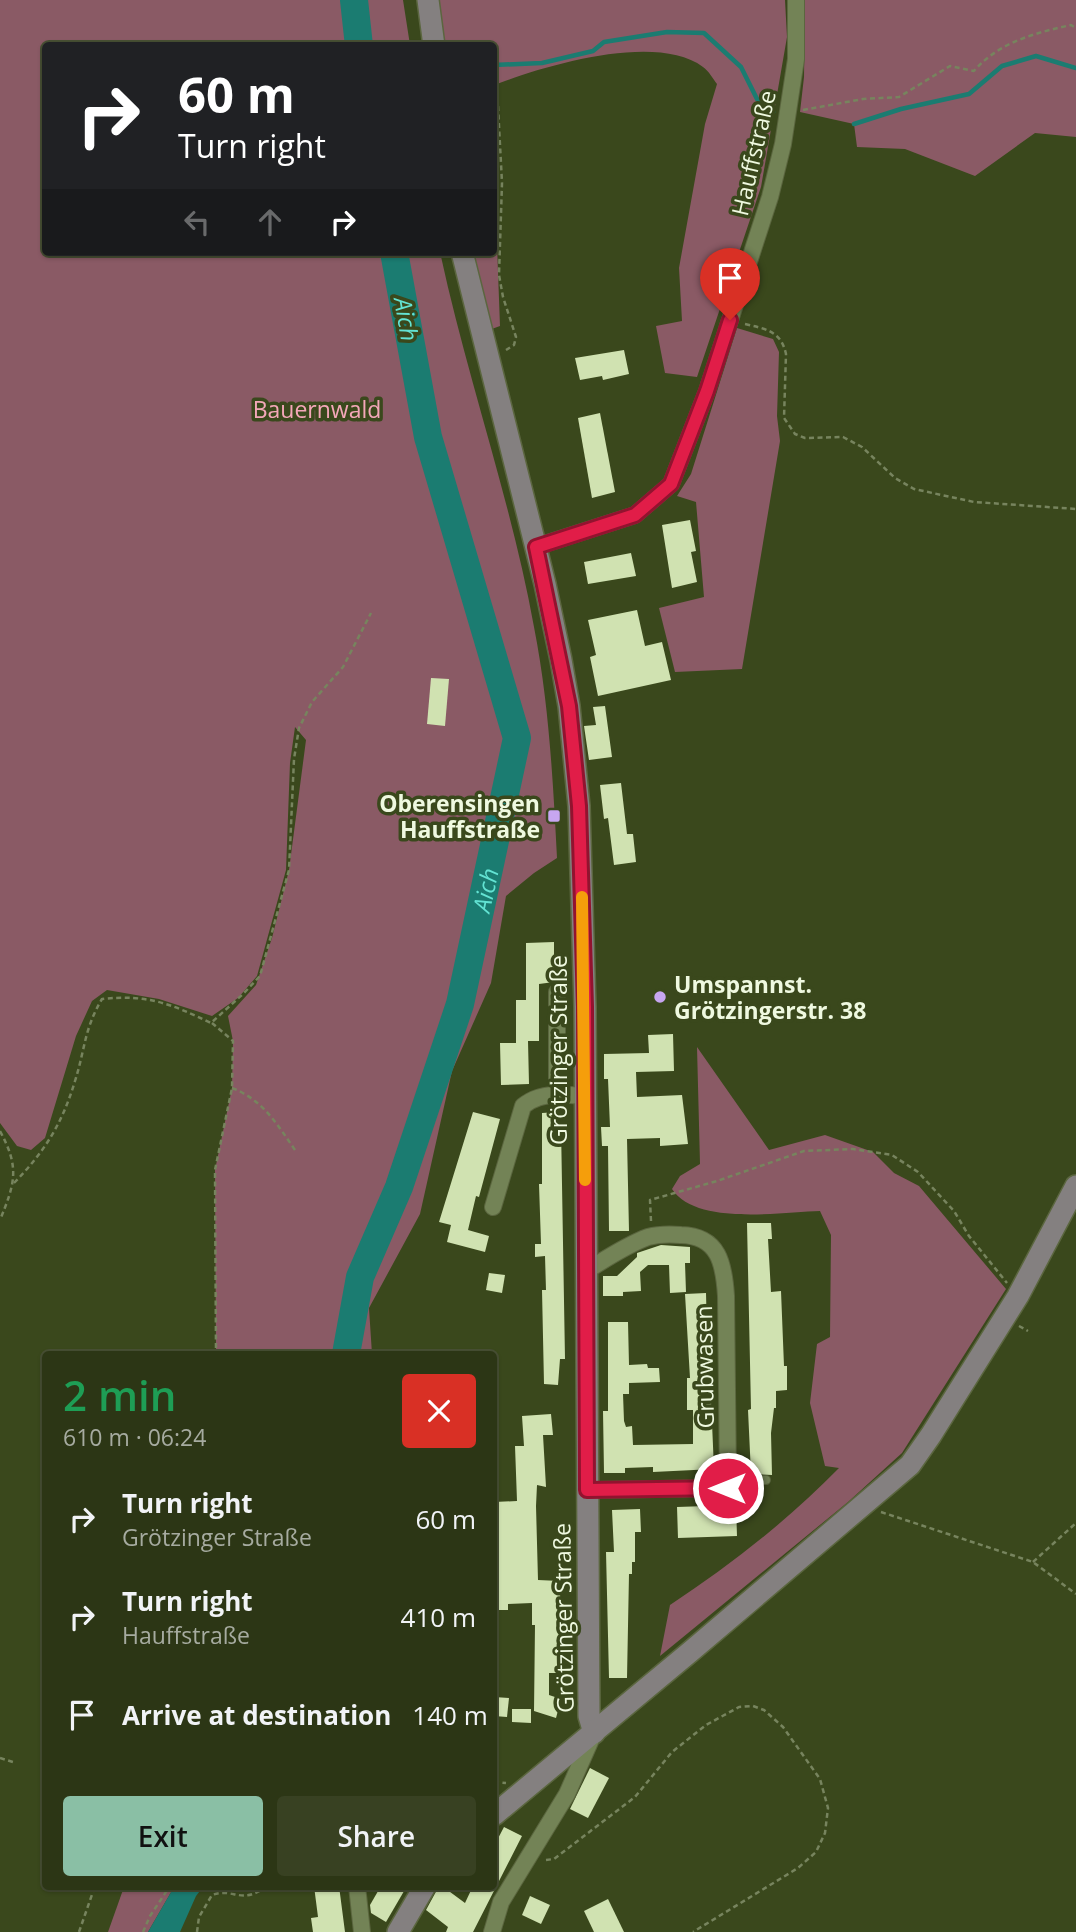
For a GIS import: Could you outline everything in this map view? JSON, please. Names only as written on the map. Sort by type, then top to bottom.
[{"type":"main road","points":[[428,0],[433,42]]},
{"type":"main road","name":"Grötzinger Straße","points":[[463,256],[536,547],[561,660],[576,766],[582,892],[589,1716],[594,1733]]},
{"type":"main road","points":[[497,1813],[910,1465],[1018,1296],[1076,1186]]},
{"type":"main road","points":[[397,1932],[423,1890]]},
{"type":"street","name":"Hauffstraße","points":[[536,547],[635,515],[671,484],[707,391],[770,197],[783,144],[796,59],[796,0]]},
{"type":"street","points":[[557,992],[557,1094]]},
{"type":"street","points":[[493,1207],[523,1106],[543,1096],[584,1096]]},
{"type":"street","name":"Grubwasen","points":[[586,1271],[651,1236],[691,1235],[704,1239],[720,1258],[725,1271],[728,1480]]},
{"type":"street","points":[[587,1490],[728,1488],[728,1480]]},
{"type":"street","points":[[492,1932],[501,1902],[567,1794],[594,1733]]},
{"type":"street","points":[[357,1890],[362,1932]]},
{"type":"lane","points":[[728,1480],[766,1480]]},
{"type":"path","points":[[787,113],[863,99],[899,97],[950,66],[974,71],[986,57],[1026,35],[1071,25],[1076,28]]},
{"type":"path","points":[[489,367],[514,345],[516,337],[499,275],[502,183],[498,106]]},
{"type":"path","points":[[730,320],[773,331],[780,338],[786,354],[784,418],[795,434],[805,438],[843,437],[862,447],[895,478],[914,489],[974,502],[1076,509]]},
{"type":"path","points":[[211,1023],[260,976],[289,870],[294,759],[299,728],[312,702],[343,667],[370,613]]},
{"type":"path","points":[[0,1220],[14,1182],[44,1150],[58,1125],[75,1082],[89,1020],[102,999],[122,997],[167,1002],[211,1023],[233,1041],[233,1088],[215,1170],[216,1351]]},
{"type":"path","points":[[233,1088],[251,1095],[274,1119],[295,1150]]},
{"type":"path","points":[[0,1131],[9,1147],[14,1182]]},
{"type":"path","points":[[651,1236],[650,1200],[717,1181],[804,1151],[853,1149],[892,1155],[918,1172],[954,1211],[988,1261],[1018,1296]]},
{"type":"path","points":[[863,1506],[1033,1562],[1076,1594]]},
{"type":"path","points":[[1033,1562],[1076,1523]]},
{"type":"path","points":[[524,1862],[554,1859],[635,1797],[672,1752],[706,1726],[739,1707],[753,1706],[764,1710],[783,1727],[820,1779],[828,1808],[825,1833],[816,1852],[798,1868],[693,1932]]},
{"type":"path","points":[[0,1758],[13,1762]]},
{"type":"path","points":[[79,1932],[93,1890]]},
{"type":"path","points":[[143,1932],[167,1890]]},
{"type":"path","points":[[197,1932],[199,1917],[212,1895],[218,1893],[251,1896],[261,1890]]},
{"type":"green space","name":"Bauernwald","points":[[0,0],[403,0],[410,42],[42,42],[42,256],[441,256],[513,533],[534,627],[547,713],[557,858],[506,896],[491,983],[452,1071],[420,1214],[369,1308],[372,1351],[216,1351],[215,1170],[232,1088],[233,1041],[228,1016],[256,985],[272,938],[289,870],[306,740],[295,727],[290,763],[286,870],[257,976],[238,998],[212,1016],[159,999],[107,990],[92,1001],[76,1036],[45,1138],[31,1150],[17,1146],[0,1123]]},
{"type":"green space","points":[[435,0],[785,0],[787,37],[761,187],[697,377],[665,373],[656,326],[682,321],[679,268],[705,124],[717,84],[705,69],[683,57],[658,52],[600,56],[541,69],[497,84],[497,42],[441,42]]},
{"type":"green space","points":[[805,0],[1076,0],[1076,137],[1035,133],[975,176],[905,149],[857,147],[854,124],[800,112],[804,77]]},
{"type":"green space","points":[[497,244],[500,326],[489,330],[470,256],[497,256]]},
{"type":"green space","points":[[737,328],[773,339],[779,352],[777,416],[780,441],[742,669],[675,672],[659,608],[704,597],[696,502],[677,496],[691,474]]},
{"type":"green space","points":[[697,1047],[769,1150],[825,1135],[873,1152],[894,1173],[919,1186],[1006,1289],[902,1453],[848,1502],[660,1656],[670,1605],[758,1541],[800,1506],[839,1468],[825,1466],[810,1403],[817,1344],[830,1337],[831,1235],[820,1211],[762,1214],[719,1212],[684,1201],[672,1189],[680,1176],[700,1164]]},
{"type":"green space","points":[[123,1890],[172,1890],[148,1932],[108,1932]]},
{"type":"water","points":[[172,1890],[201,1890],[180,1932],[148,1932]]},
{"type":"building","points":[[624,350],[629,374],[603,380],[602,376],[580,380],[575,358]]},
{"type":"building","points":[[600,413],[615,492],[592,498],[578,418]]},
{"type":"building","points":[[690,520],[696,551],[691,552],[697,582],[672,588],[662,525]]},
{"type":"building","points":[[631,553],[636,576],[588,584],[584,562]]},
{"type":"building","points":[[637,610],[645,646],[662,642],[671,680],[598,696],[590,657],[596,655],[588,620]]},
{"type":"building","points":[[431,678],[449,679],[445,726],[427,724]]},
{"type":"building","points":[[605,706],[612,757],[589,760],[584,726],[596,725],[593,707]]},
{"type":"building","points":[[621,783],[627,834],[633,834],[636,862],[614,865],[608,818],[604,819],[600,785]]},
{"type":"building","points":[[554,942],[554,982],[539,984],[539,1041],[528,1041],[529,1084],[501,1085],[500,1043],[516,1043],[516,1000],[526,1000],[526,943]]},
{"type":"building","points":[[673,1034],[674,1071],[636,1072],[637,1097],[682,1095],[688,1144],[660,1146],[660,1138],[627,1139],[629,1231],[609,1231],[608,1146],[602,1146],[601,1127],[610,1127],[604,1054],[649,1053],[648,1035]]},
{"type":"building","points":[[473,1112],[500,1119],[468,1230],[489,1236],[485,1252],[447,1242],[451,1225],[439,1222]]},
{"type":"building","points":[[558,1112],[558,1126],[561,1126],[565,1359],[560,1359],[558,1385],[544,1384],[542,1290],[546,1290],[545,1256],[535,1257],[535,1244],[541,1244],[539,1184],[542,1184],[542,1113]]},
{"type":"building","points":[[747,1223],[771,1223],[772,1239],[768,1239],[771,1292],[781,1291],[787,1390],[776,1391],[771,1433],[772,1475],[751,1474]]},
{"type":"building","points":[[661,1245],[690,1247],[690,1263],[685,1263],[686,1292],[670,1293],[669,1265],[648,1265],[640,1272],[641,1291],[623,1292],[623,1296],[603,1296],[603,1276],[617,1276],[637,1257],[637,1253]]},
{"type":"building","points":[[489,1273],[505,1275],[502,1293],[486,1290]]},
{"type":"building","points":[[706,1293],[704,1378],[710,1377],[714,1469],[653,1472],[653,1467],[625,1468],[625,1473],[604,1473],[603,1411],[608,1411],[608,1322],[628,1322],[629,1365],[647,1364],[648,1368],[659,1368],[660,1382],[629,1383],[629,1394],[623,1394],[624,1421],[626,1427],[632,1426],[633,1445],[693,1444],[693,1410],[687,1410],[687,1378],[690,1378],[685,1294]]},
{"type":"building","points":[[551,1414],[553,1435],[543,1435],[546,1487],[537,1485],[536,1506],[538,1580],[560,1581],[561,1673],[549,1673],[549,1695],[561,1699],[556,1718],[534,1711],[535,1625],[532,1625],[532,1603],[508,1604],[508,1610],[497,1610],[497,1502],[517,1501],[515,1446],[524,1446],[522,1416]]},
{"type":"building","points":[[736,1505],[737,1536],[678,1538],[677,1507]]},
{"type":"building","points":[[640,1509],[641,1532],[635,1532],[635,1562],[632,1562],[632,1574],[629,1574],[627,1678],[609,1678],[606,1552],[614,1552],[612,1510]]},
{"type":"building","points":[[497,1697],[509,1698],[507,1717],[497,1716]]},
{"type":"building","points":[[512,1709],[531,1709],[531,1723],[512,1722]]},
{"type":"building","points":[[590,1768],[609,1778],[588,1818],[570,1809]]},
{"type":"building","points":[[504,1827],[522,1836],[497,1885],[497,1840]]},
{"type":"building","points":[[315,1890],[340,1890],[345,1932],[313,1932],[311,1918],[318,1917]]},
{"type":"building","points":[[379,1890],[405,1890],[386,1922],[371,1913],[370,1905]]},
{"type":"building","points":[[437,1890],[447,1890],[465,1903],[471,1890],[494,1890],[473,1932],[446,1932],[448,1927],[426,1910]]},
{"type":"building","points":[[530,1896],[550,1905],[541,1924],[522,1915]]},
{"type":"building","points":[[608,1899],[624,1932],[594,1932],[584,1911]]},
{"type":"waterway","name":"Aich","points":[[354,0],[359,42]]},
{"type":"waterway","points":[[497,65],[542,63],[593,51],[604,42],[667,32],[704,33],[741,67],[757,99],[773,112]]},
{"type":"waterway","points":[[854,124],[901,109],[969,94],[1002,66],[1036,56],[1076,68]]},
{"type":"waterway","name":"Aich","points":[[347,1351],[360,1277],[399,1187],[460,1004],[517,738],[428,437],[395,256]]},
{"type":"slow traffic","points":[[582,897],[585,1180]]},
{"type":"place","name":"Oberensingen Hauffstraße","points":[[554,816]]},
{"type":"place","name":"Umspannst. Grötzingerstr. 38","points":[[660,997]]},
{"type":"route","points":[[728,1488],[587,1490],[585,1007],[579,806],[569,706],[536,547],[635,515],[671,484],[707,391],[730,320]]}]
